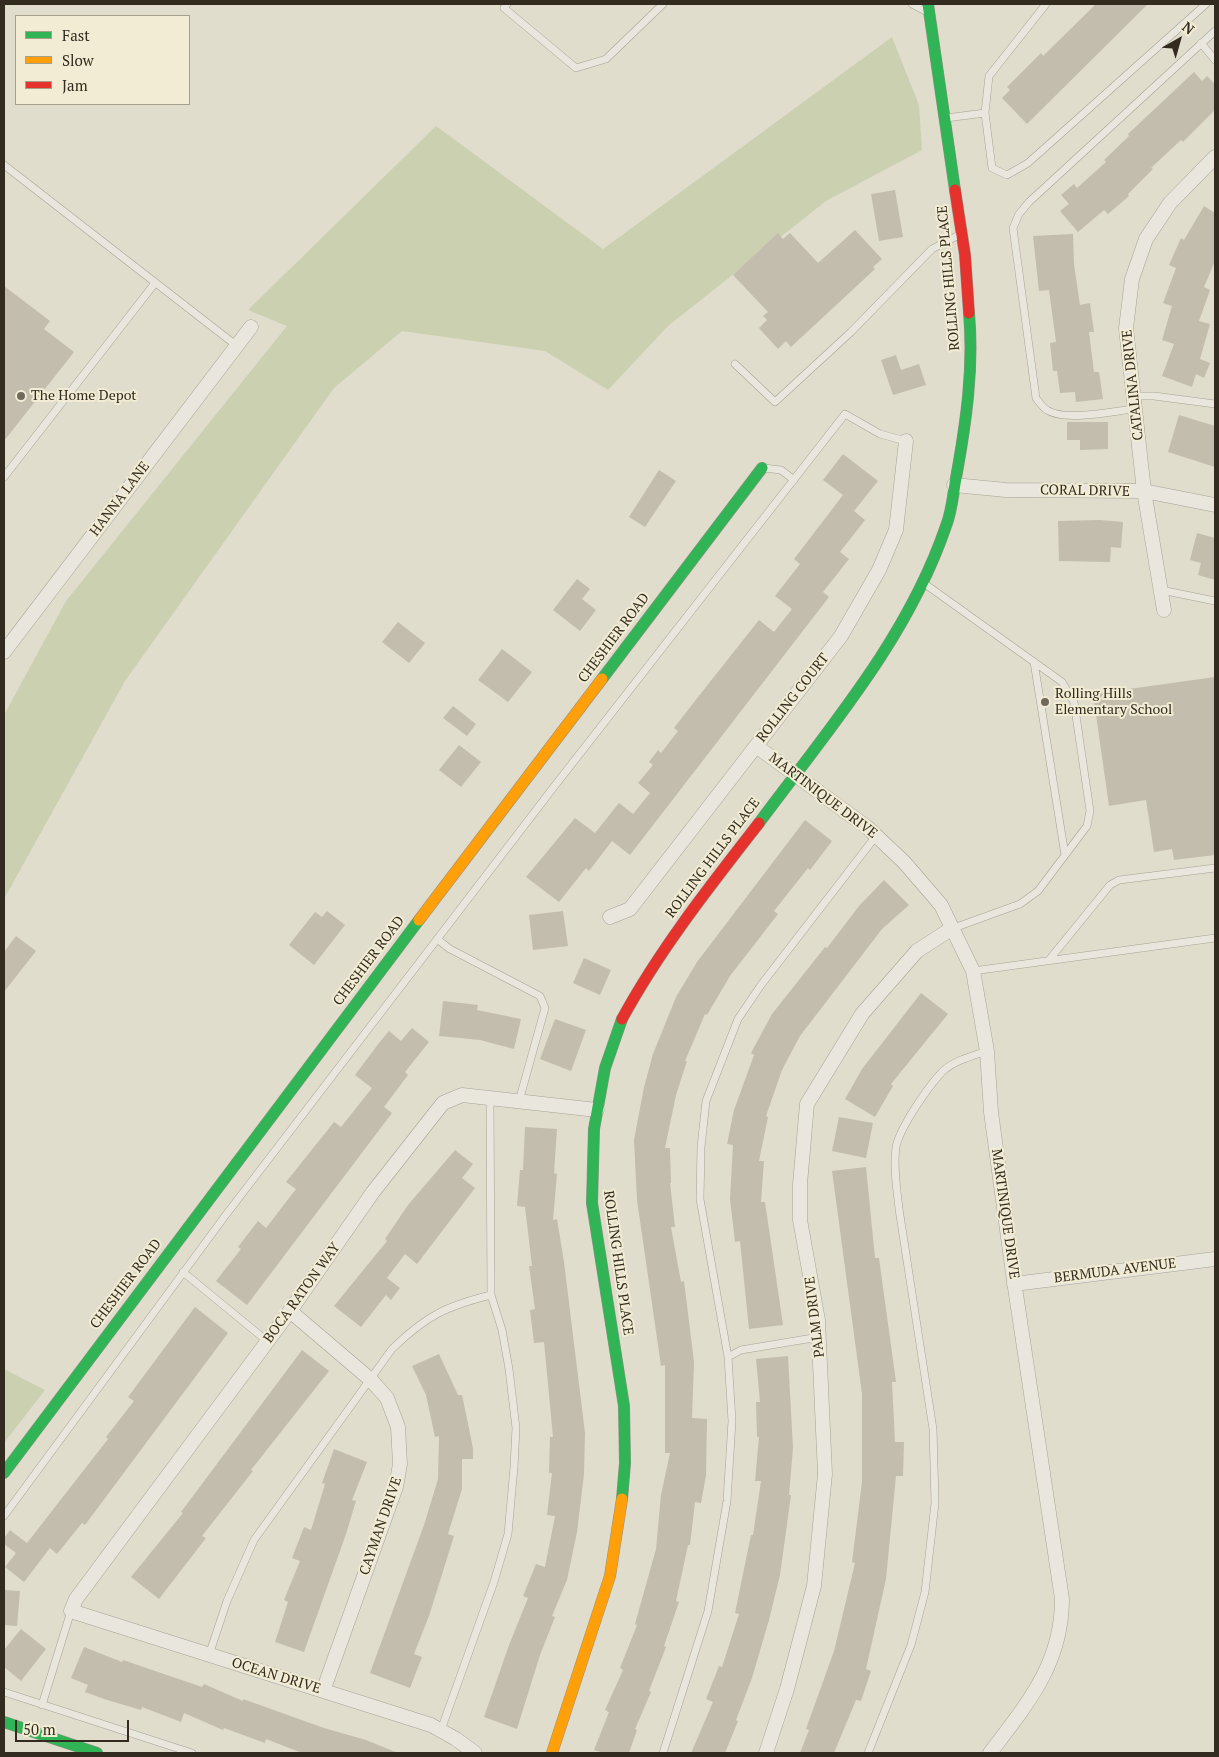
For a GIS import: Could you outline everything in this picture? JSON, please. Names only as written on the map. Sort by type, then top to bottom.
[{"type":"street","name":"ROLLING HILLS PLACE","points":[[552,1753],[610,1576],[620,1526],[625,1463],[624,1406],[592,1204],[594,1129],[605,1068],[622,1019],[642,984],[682,924],[851,700],[892,639],[923,583],[947,525],[964,432],[971,360],[971,334],[962,233],[929,9]]},
{"type":"street","name":"CATALINA DRIVE","points":[[1164,610],[1144,491],[1126,328],[1132,279],[1146,239],[1166,210],[1196,175],[1215,158]]},
{"type":"street","name":"HANNA LANE","points":[[4,652],[251,327]]},
{"type":"street","name":"ROLLING COURT","points":[[610,917],[630,910],[841,636],[879,570],[896,530],[906,441]]},
{"type":"street","name":"CHESHIER ROAD","points":[[4,1473],[274,1110],[762,468]]},
{"type":"street","name":"CORAL DRIVE","points":[[954,485],[1006,490],[1144,491],[1215,505]]},
{"type":"street","name":"MARTINIQUE DRIVE","points":[[756,746],[876,836],[904,862],[941,905],[973,971],[987,1051],[991,1112],[1014,1284],[1057,1563],[1062,1614],[1060,1634],[1045,1675],[990,1753]]},
{"type":"street","name":"PALM DRIVE","points":[[766,1753],[786,1689],[814,1586],[825,1474],[819,1337],[800,1220],[800,1184],[807,1104],[862,1014],[917,951],[951,929]]},
{"type":"street","name":"BOCA RATON WAY","points":[[71,1612],[76,1599],[290,1311],[374,1192],[443,1103],[462,1095],[597,1110]]},
{"type":"street","name":"BERMUDA AVENUE","points":[[1014,1284],[1215,1259]]},
{"type":"street","name":"CAYMAN DRIVE","points":[[290,1311],[371,1380],[387,1398],[398,1427],[400,1464],[396,1487],[323,1691]]},
{"type":"street","name":"OCEAN DRIVE","points":[[71,1612],[431,1725],[441,1730],[467,1751]]},
{"type":"street","points":[[4,1722],[97,1753]]},
{"type":"lane","points":[[506,4],[504,8],[576,68],[606,59],[662,4]]},
{"type":"lane","points":[[912,4],[929,9]]},
{"type":"lane","points":[[1046,4],[989,76],[985,113],[992,168],[1007,175],[1028,163],[1206,4]]},
{"type":"lane","points":[[1215,31],[1029,202],[1019,214],[1013,228],[1036,398],[1046,410],[1055,414],[1075,415],[1133,403],[1154,396],[1215,404]]},
{"type":"lane","points":[[1201,43],[1215,60]]},
{"type":"lane","points":[[945,118],[985,113]]},
{"type":"lane","points":[[4,165],[237,346]]},
{"type":"lane","points":[[736,364],[776,402],[851,332],[932,249],[962,233]]},
{"type":"lane","points":[[4,477],[155,283]]},
{"type":"lane","points":[[4,1516],[183,1272],[437,939],[845,414],[880,434],[906,441]]},
{"type":"lane","points":[[762,468],[781,470],[794,480]]},
{"type":"lane","points":[[923,583],[1062,682],[1074,702],[1090,811],[1086,826],[1038,891],[1020,904],[951,929]]},
{"type":"lane","points":[[1161,590],[1215,601]]},
{"type":"lane","points":[[1034,662],[1065,855]]},
{"type":"lane","points":[[663,1753],[708,1611],[727,1501],[732,1422],[728,1358],[700,1199],[701,1147],[706,1101],[738,1019],[761,984],[876,836]]},
{"type":"lane","points":[[1049,960],[1106,890],[1120,880],[1215,868]]},
{"type":"lane","points":[[973,971],[1215,938]]},
{"type":"lane","points":[[437,939],[450,949],[540,996],[545,1008],[519,1101]]},
{"type":"lane","points":[[868,1753],[911,1645],[925,1592],[935,1503],[933,1429],[899,1209],[896,1178],[896,1146],[904,1125],[942,1072],[957,1062],[987,1051]]},
{"type":"lane","points":[[441,1730],[494,1582],[508,1534],[516,1428],[502,1330],[492,1295],[490,1098]]},
{"type":"lane","points":[[183,1272],[267,1341]]},
{"type":"lane","points":[[209,1655],[227,1600],[254,1540],[298,1476],[371,1380],[392,1349],[417,1325],[440,1311],[492,1295]]},
{"type":"lane","points":[[728,1358],[741,1350],[819,1337]]},
{"type":"lane","points":[[42,1704],[71,1612]]},
{"type":"lane","points":[[4,1692],[192,1753]]},
{"type":"green space","points":[[892,37],[919,105],[922,150],[826,201],[668,326],[608,390],[545,351],[402,331],[334,388],[125,681],[4,899],[4,715],[66,601],[287,326],[248,310],[436,126],[603,249]]},
{"type":"green space","points":[[4,1369],[45,1390],[4,1443]]},
{"type":"building","points":[[1096,4],[1148,4],[1027,124],[1002,98],[1010,90],[1007,87],[1041,53],[1043,56]]},
{"type":"building","points":[[1194,72],[1202,81],[1207,76],[1215,84],[1215,110],[1183,142],[1181,140],[1151,168],[1153,169],[1128,194],[1129,196],[1108,214],[1104,210],[1078,232],[1060,211],[1069,204],[1061,195],[1074,184],[1077,188],[1106,162],[1104,160],[1129,136],[1128,134]]},
{"type":"building","points":[[895,190],[903,237],[879,241],[871,194]]},
{"type":"building","points":[[1204,206],[1215,213],[1215,261],[1204,287],[1210,290],[1199,321],[1210,324],[1200,359],[1210,363],[1204,378],[1196,374],[1192,387],[1162,376],[1174,344],[1162,340],[1172,306],[1163,303],[1176,268],[1169,265],[1181,238],[1184,240]]},
{"type":"building","points":[[855,230],[882,259],[873,267],[875,269],[791,347],[786,341],[778,349],[759,328],[767,320],[763,316],[768,312],[733,275],[778,233],[783,239],[790,233],[818,263]]},
{"type":"building","points":[[1073,234],[1074,264],[1080,305],[1090,303],[1094,332],[1089,332],[1094,372],[1099,372],[1103,399],[1076,402],[1075,392],[1060,393],[1057,371],[1053,371],[1050,343],[1056,342],[1049,290],[1039,291],[1033,236]]},
{"type":"building","name":"The Home Depot","points":[[4,286],[50,321],[44,329],[74,352],[4,441]]},
{"type":"building","points":[[896,355],[901,370],[919,364],[926,385],[893,395],[881,360]]},
{"type":"building","points":[[1179,415],[1215,426],[1215,467],[1168,452]]},
{"type":"building","points":[[1067,422],[1108,422],[1108,449],[1080,450],[1080,440],[1067,440]]},
{"type":"building","points":[[843,454],[878,481],[854,511],[865,520],[840,552],[849,559],[823,592],[829,597],[630,855],[612,841],[589,871],[586,868],[559,902],[526,877],[575,818],[595,833],[619,803],[633,814],[650,793],[638,783],[653,765],[649,762],[658,750],[661,753],[678,731],[674,728],[698,697],[759,620],[774,632],[792,609],[775,596],[800,564],[794,559],[843,495],[823,480]]},
{"type":"building","points":[[659,470],[676,481],[645,527],[629,517]]},
{"type":"building","points":[[1100,520],[1123,522],[1121,548],[1111,547],[1110,562],[1059,561],[1058,521]]},
{"type":"building","points":[[1197,533],[1215,538],[1215,580],[1198,575],[1201,563],[1190,560]]},
{"type":"building","points":[[577,579],[590,589],[582,599],[596,610],[580,631],[553,610]]},
{"type":"building","points":[[398,622],[425,643],[409,663],[382,642]]},
{"type":"building","points":[[502,649],[532,672],[508,702],[478,680]]},
{"type":"building","points":[[1215,677],[1215,855],[1174,860],[1172,849],[1154,852],[1146,800],[1109,806],[1093,694]]},
{"type":"building","points":[[453,706],[476,724],[467,736],[443,718]]},
{"type":"building","points":[[459,745],[481,762],[461,787],[439,770]]},
{"type":"building","points":[[805,820],[832,841],[810,870],[808,868],[774,911],[778,914],[730,976],[707,1015],[705,1014],[685,1061],[687,1061],[676,1095],[665,1148],[670,1148],[670,1183],[675,1227],[671,1227],[681,1282],[684,1281],[694,1362],[692,1418],[707,1419],[706,1475],[701,1503],[695,1502],[690,1545],[688,1545],[676,1601],[679,1602],[664,1646],[666,1647],[649,1691],[651,1692],[635,1729],[637,1730],[629,1753],[603,1753],[594,1750],[609,1712],[605,1710],[623,1670],[620,1668],[637,1625],[635,1624],[656,1549],[661,1495],[670,1453],[665,1453],[665,1365],[661,1366],[637,1200],[634,1140],[644,1087],[653,1054],[676,997],[697,962]]},
{"type":"building","points":[[884,880],[909,905],[882,929],[800,1036],[782,1070],[766,1116],[768,1117],[759,1161],[764,1161],[761,1202],[765,1202],[783,1325],[749,1329],[740,1241],[735,1242],[730,1199],[733,1145],[727,1144],[734,1110],[754,1055],[751,1053],[772,1014],[859,906]]},
{"type":"building","points":[[327,911],[345,925],[314,965],[289,945],[315,912],[322,917]]},
{"type":"building","points":[[563,911],[568,946],[533,950],[529,915]]},
{"type":"building","points":[[16,936],[36,951],[4,992],[4,952]]},
{"type":"building","points":[[584,958],[611,970],[600,995],[573,983]]},
{"type":"building","points":[[921,993],[948,1014],[891,1084],[893,1086],[875,1117],[845,1099],[862,1069]]},
{"type":"building","points":[[443,1001],[478,1005],[477,1010],[521,1019],[514,1049],[480,1040],[439,1036]]},
{"type":"building","points":[[555,1019],[586,1030],[571,1071],[540,1059]]},
{"type":"building","points":[[412,1028],[429,1042],[405,1072],[408,1075],[384,1107],[392,1113],[247,1305],[216,1281],[241,1249],[238,1247],[258,1221],[266,1228],[296,1189],[286,1182],[334,1122],[341,1127],[372,1088],[355,1075],[379,1043],[389,1031],[401,1041]]},
{"type":"building","points":[[839,1117],[873,1123],[866,1158],[832,1151]]},
{"type":"building","points":[[525,1127],[557,1129],[554,1173],[557,1174],[553,1220],[557,1219],[564,1262],[585,1433],[584,1474],[577,1532],[567,1580],[552,1616],[555,1617],[540,1655],[517,1729],[484,1717],[509,1645],[528,1598],[523,1596],[536,1564],[545,1567],[555,1516],[547,1515],[552,1473],[549,1473],[550,1437],[553,1437],[544,1342],[534,1343],[530,1310],[535,1309],[529,1266],[532,1266],[525,1207],[517,1206],[520,1170],[523,1170]]},
{"type":"building","points":[[455,1150],[473,1164],[462,1178],[475,1188],[417,1264],[405,1254],[387,1278],[400,1288],[391,1300],[386,1295],[361,1327],[334,1306],[387,1241],[385,1239],[408,1205]]},
{"type":"building","points":[[866,1167],[875,1258],[879,1258],[896,1382],[892,1382],[895,1442],[904,1442],[903,1476],[896,1476],[886,1579],[866,1669],[871,1671],[861,1701],[856,1700],[834,1753],[800,1753],[809,1730],[806,1729],[834,1651],[855,1563],[852,1562],[862,1482],[862,1394],[832,1171]]},
{"type":"building","points":[[195,1307],[228,1333],[85,1525],[82,1523],[57,1554],[50,1548],[24,1582],[5,1567],[16,1553],[4,1544],[4,1538],[10,1530],[27,1543],[108,1439],[106,1437],[134,1401],[128,1397]]},
{"type":"building","points":[[302,1350],[329,1371],[251,1470],[253,1471],[202,1536],[206,1538],[159,1599],[131,1577],[183,1513],[181,1512]]},
{"type":"building","points":[[439,1354],[458,1395],[462,1395],[473,1448],[473,1459],[462,1459],[462,1489],[448,1534],[454,1536],[429,1616],[414,1654],[422,1657],[410,1688],[370,1673],[424,1525],[438,1479],[439,1436],[435,1437],[426,1395],[412,1366]]},
{"type":"building","points":[[788,1356],[793,1448],[789,1495],[791,1495],[780,1575],[752,1678],[725,1753],[691,1753],[713,1702],[706,1699],[719,1666],[722,1667],[739,1614],[735,1613],[751,1535],[753,1535],[761,1481],[755,1481],[759,1437],[757,1437],[756,1402],[760,1402],[756,1359]]},
{"type":"building","points":[[334,1449],[367,1462],[352,1500],[356,1501],[346,1534],[304,1652],[275,1642],[288,1602],[284,1600],[300,1561],[292,1558],[304,1527],[311,1530],[325,1484],[322,1483]]},
{"type":"building","points":[[4,1590],[20,1591],[17,1626],[4,1625]]},
{"type":"building","points":[[21,1629],[46,1649],[21,1681],[4,1667],[4,1650]]},
{"type":"building","points":[[84,1647],[122,1662],[123,1660],[202,1687],[204,1684],[243,1701],[243,1699],[324,1728],[366,1740],[398,1753],[302,1753],[266,1739],[265,1743],[224,1728],[223,1730],[184,1713],[181,1722],[142,1707],[141,1710],[104,1699],[85,1692],[88,1685],[71,1678]]},
{"type":"traffic: fast","points":[[928,4],[955,190]]},
{"type":"traffic: fast","points":[[759,823],[864,682],[910,607],[930,567],[950,514],[963,437],[970,375],[969,313]]},
{"type":"traffic: fast","points":[[602,679],[762,468]]},
{"type":"traffic: fast","points":[[4,1473],[419,920]]},
{"type":"traffic: fast","points":[[622,1019],[605,1068],[594,1129],[592,1203],[624,1406],[625,1463],[622,1499]]},
{"type":"traffic: fast","points":[[4,1722],[97,1753]]},
{"type":"traffic: slow","points":[[419,920],[602,679]]},
{"type":"traffic: slow","points":[[552,1753],[610,1576],[622,1499]]},
{"type":"traffic: jam","points":[[955,190],[965,255],[969,313]]},
{"type":"traffic: jam","points":[[622,1019],[669,943],[759,823]]},
{"type":"place","name":"The Home Depot","points":[[21,396]]},
{"type":"place","name":"Rolling Hills Elementary School","points":[[1045,702]]}]
